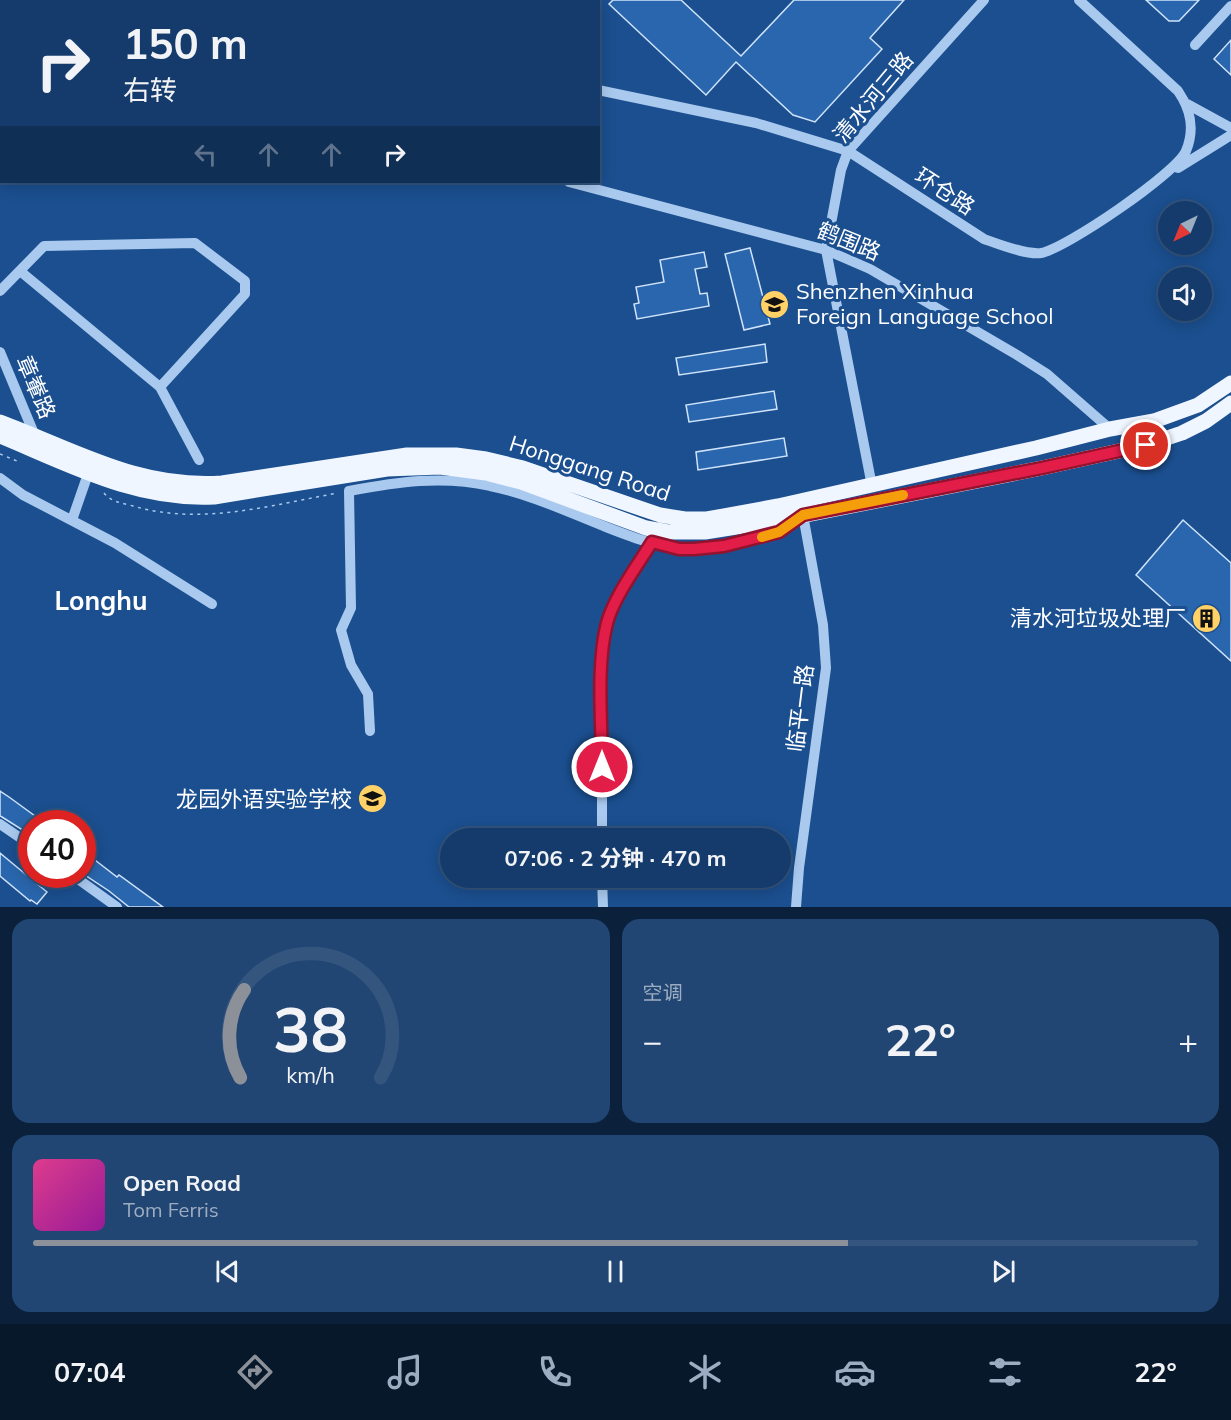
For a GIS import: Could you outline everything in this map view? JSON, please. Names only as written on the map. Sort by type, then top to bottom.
[{"type":"main road","name":"Honggang Road","points":[[0,422],[129,473],[158,480],[198,484],[228,483],[407,455],[471,456],[523,468],[647,512],[685,519],[728,516],[872,486],[1110,429],[1154,421],[1198,405],[1231,383]]},
{"type":"main road","name":"Honggang Road","points":[[0,436],[88,474],[146,492],[190,498],[225,496],[387,469],[440,467],[486,473],[521,482],[631,523],[668,532],[716,531],[1166,440],[1206,421],[1231,403]]},
{"type":"main road","points":[[1084,436],[1078,440],[1076,447],[1078,452],[1086,458]]},
{"type":"street","name":"清水河三路","points":[[872,486],[826,250],[842,170],[848,152],[984,0]]},
{"type":"street","name":"环仓路","points":[[600,90],[756,123],[848,152],[984,239],[1005,247],[1040,253],[1059,247],[1154,183],[1178,163],[1185,153],[1191,136],[1192,121],[1187,104],[1178,91],[1079,0]]},
{"type":"street","points":[[1195,45],[1231,6]]},
{"type":"street","points":[[1187,104],[1231,128]]},
{"type":"street","points":[[1154,183],[1231,135]]},
{"type":"street","name":"鹤围路","points":[[573,183],[826,250],[848,258],[1047,374],[1110,429]]},
{"type":"street","points":[[0,291],[44,246],[195,243],[245,281],[245,294],[160,387]]},
{"type":"street","points":[[20,271],[160,387],[199,460]]},
{"type":"street","name":"章輋路","points":[[0,352],[35,436]]},
{"type":"street","points":[[72,520],[88,474]]},
{"type":"street","points":[[0,478],[23,495],[115,543],[212,604]]},
{"type":"street","points":[[370,731],[368,694],[351,665],[340,630],[351,608],[349,491],[422,480],[474,483],[532,498],[621,532],[679,549],[724,546],[779,532],[803,515]]},
{"type":"street","name":"临平一路","points":[[796,907],[799,868],[826,668],[823,625],[803,515]]},
{"type":"street","points":[[602,828],[602,691],[607,623],[624,588],[652,542]]},
{"type":"street","points":[[0,824],[18,836]]},
{"type":"street","points":[[91,888],[117,907]]},
{"type":"street","points":[[602,888],[603,907]]},
{"type":"path","points":[[0,454],[17,461]]},
{"type":"building","points":[[613,0],[681,0],[741,56],[794,0],[904,0],[870,38],[882,49],[815,122],[793,115],[736,62],[706,95],[609,4]]},
{"type":"building","points":[[1146,0],[1199,0],[1179,21],[1169,21]]},
{"type":"building","points":[[1231,40],[1231,75],[1214,59]]},
{"type":"building","points":[[750,248],[770,324],[744,330],[725,254]]},
{"type":"building","points":[[704,252],[707,267],[695,269],[700,294],[707,293],[709,306],[637,319],[634,304],[639,303],[636,287],[664,282],[660,260]]},
{"type":"building","points":[[765,344],[767,362],[679,375],[676,358]]},
{"type":"building","points":[[774,391],[777,409],[689,422],[686,405]]},
{"type":"building","points":[[784,438],[787,456],[698,470],[696,452]]},
{"type":"building","name":"清水河垃圾处理厂","points":[[1183,520],[1231,563],[1231,661],[1136,575]]},
{"type":"building","points":[[0,791],[26,810],[18,810],[18,827],[0,816]]},
{"type":"building","points":[[0,853],[18,868],[18,888],[42,888],[47,892],[37,904],[30,901],[0,876]]},
{"type":"building","points":[[96,861],[163,907],[129,907],[96,882]]},
{"type":"slow traffic","points":[[762,537],[779,532],[803,515],[903,495]]},
{"type":"place","name":"Shenzhen Xinhua Foreign Language School","points":[[775,304]]},
{"type":"place","name":"清水河垃圾处理厂","points":[[1207,618]]},
{"type":"place","name":"龙园外语实验学校","points":[[373,799]]},
{"type":"district","name":"Longhu","points":[[101,600]]},
{"type":"route","points":[[602,767],[603,653],[607,623],[624,588],[652,542],[679,549],[708,549],[724,546],[779,532],[803,515],[1146,445]]}]
